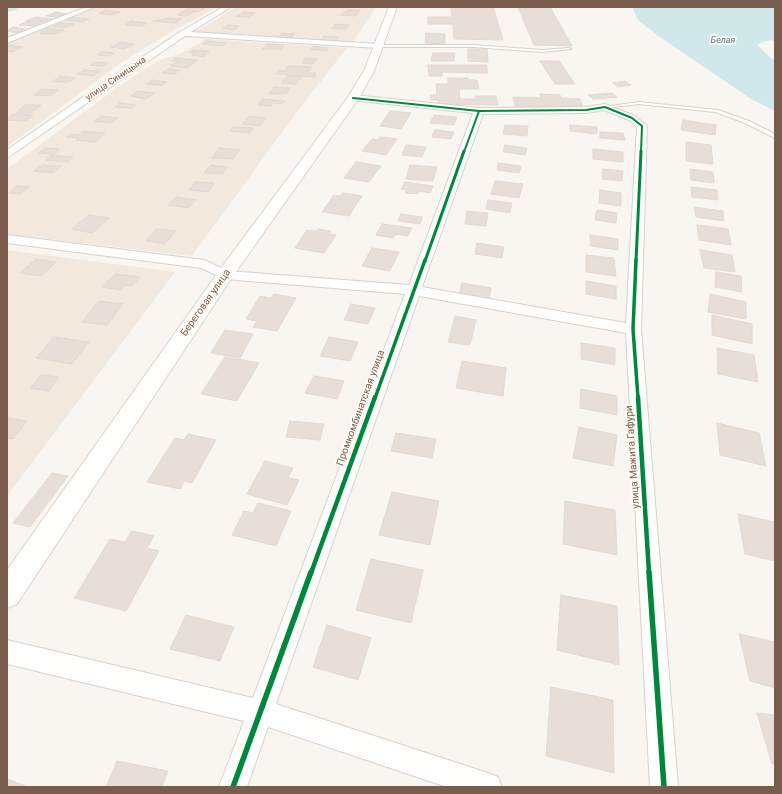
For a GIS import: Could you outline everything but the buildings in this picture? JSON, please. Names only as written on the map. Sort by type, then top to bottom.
[{"type":"main road","name":"Береговая улица","points":[[7,594],[225,275],[353,98],[369,72],[394,7]]},
{"type":"street","points":[[7,41],[92,7]]},
{"type":"street","name":"улица Синицына","points":[[7,155],[99,90],[183,34],[228,7]]},
{"type":"street","points":[[183,34],[378,46]]},
{"type":"street","points":[[353,98],[479,111],[586,110],[605,107]]},
{"type":"street","name":"улица Мажита Гафури","points":[[605,107],[632,118],[642,126],[633,329],[664,787]]},
{"type":"street","name":"Промкомбинатская улица","points":[[233,787],[412,290],[479,111]]},
{"type":"street","points":[[7,239],[204,264],[225,275],[412,290],[633,329]]},
{"type":"street","points":[[7,652],[261,712],[488,787]]},
{"type":"lane","points":[[378,46],[473,46],[542,51],[569,49]]},
{"type":"lane","points":[[605,107],[639,103],[716,111],[747,122],[775,136]]},
{"type":"shaded area","points":[[97,7],[218,7],[176,29],[122,62],[7,147],[7,44]]},
{"type":"shaded area","points":[[236,7],[376,7],[352,43],[198,34],[196,32]]},
{"type":"shaded area","points":[[206,39],[347,48],[296,113],[192,256],[7,234],[7,169],[121,85],[161,59],[178,55]]},
{"type":"shaded area","points":[[7,250],[175,272],[7,496]]},
{"type":"water","name":"Белая","points":[[632,7],[775,7],[775,42],[771,40],[757,45],[775,60],[775,111],[751,99],[657,35],[638,20]]},
{"type":"waterway","points":[[7,8],[11,7]]},
{"type":"cycle path","points":[[353,98],[479,111],[586,110],[605,107],[632,118],[642,126],[633,329],[664,787]]},
{"type":"cycle path","points":[[233,787],[479,111]]}]
